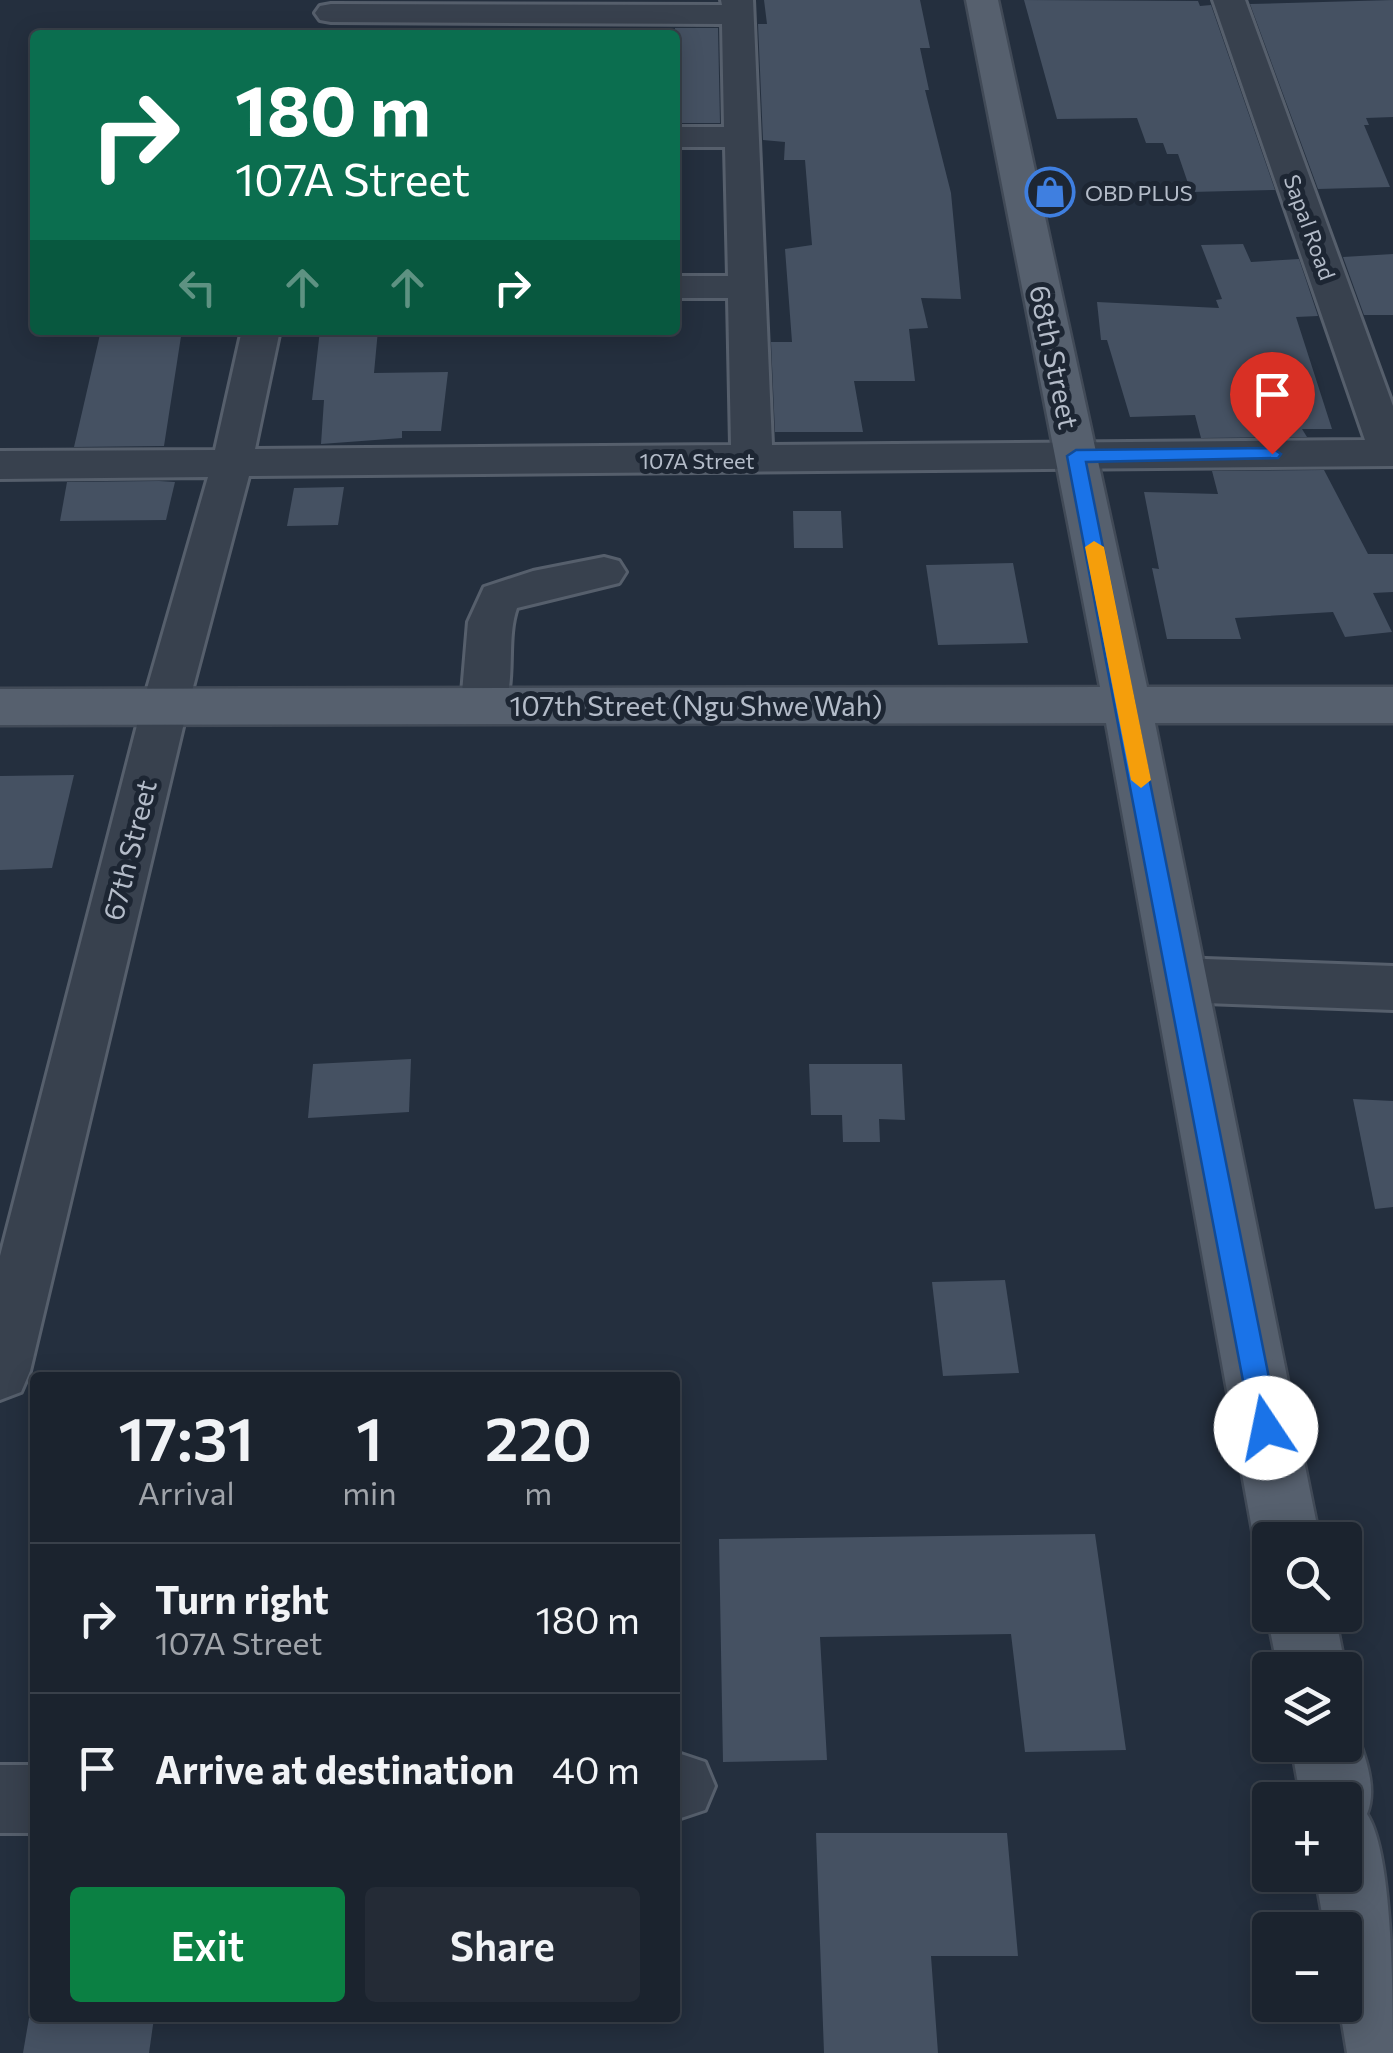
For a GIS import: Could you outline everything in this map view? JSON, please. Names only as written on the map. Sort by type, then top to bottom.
[{"type":"main road","name":"68th Street","points":[[982,0],[1126,704],[1284,1522]]},
{"type":"main road","name":"107th Street (Ngu Shwe Wah)","points":[[0,707],[1393,704]]},
{"type":"main road","points":[[1355,1892],[1386,2053]]},
{"type":"street","name":"Sapal Road","points":[[1230,0],[1392,453]]},
{"type":"street","points":[[330,16],[737,8],[752,460]]},
{"type":"street","points":[[680,137],[741,138]]},
{"type":"street","points":[[680,287],[746,287]]},
{"type":"street","name":"67th Street","points":[[0,1371],[165,706],[232,463],[260,335]]},
{"type":"street","name":"107A Street","points":[[0,465],[1392,453]]},
{"type":"street","points":[[484,705],[490,622],[500,598],[533,586],[604,572]]},
{"type":"street","points":[[1179,980],[1393,988]]},
{"type":"street","points":[[0,1800],[30,1799]]},
{"type":"building","points":[[764,0],[920,0],[930,48],[920,48],[929,90],[925,90],[951,193],[961,299],[921,298],[928,328],[909,329],[915,381],[854,381],[863,432],[775,432],[771,342],[792,342],[785,249],[812,245],[805,160],[784,160],[785,142],[763,140],[758,24],[767,24]]},
{"type":"building","points":[[1024,0],[1198,1],[1200,6],[1211,5],[1275,190],[1191,192],[1178,154],[1167,154],[1163,143],[1146,143],[1137,118],[1057,119]]},
{"type":"building","points":[[1393,0],[1393,117],[1366,118],[1369,125],[1364,125],[1390,187],[1318,189],[1250,4]]},
{"type":"building","points":[[718,28],[720,123],[680,123],[680,30],[675,30]]},
{"type":"building","points":[[1243,244],[1251,262],[1299,259],[1318,316],[1296,317],[1332,429],[1302,429],[1307,437],[1201,438],[1195,415],[1130,417],[1107,340],[1101,340],[1097,302],[1219,308],[1216,300],[1222,299],[1201,245]]},
{"type":"building","points":[[1393,254],[1393,315],[1364,315],[1343,257]]},
{"type":"building","points":[[100,335],[181,335],[164,446],[74,447]]},
{"type":"building","points":[[319,335],[378,335],[374,373],[448,372],[441,431],[402,431],[402,438],[321,444],[324,400],[312,400]]},
{"type":"building","points":[[1324,470],[1368,554],[1393,554],[1393,592],[1373,593],[1392,632],[1345,637],[1333,612],[1235,618],[1241,639],[1167,639],[1152,568],[1159,569],[1144,492],[1218,494],[1212,471]]},
{"type":"building","points":[[67,482],[175,482],[166,520],[60,521]]},
{"type":"building","points":[[344,487],[338,525],[287,526],[294,488]]},
{"type":"building","points":[[793,511],[841,511],[843,548],[794,548]]},
{"type":"building","points":[[1013,563],[1028,643],[938,645],[926,565]]},
{"type":"building","points":[[74,775],[52,868],[0,870],[0,776]]},
{"type":"building","points":[[411,1059],[409,1112],[308,1118],[313,1064]]},
{"type":"building","points":[[809,1064],[902,1064],[905,1120],[879,1119],[880,1142],[843,1142],[842,1115],[811,1115]]},
{"type":"building","points":[[1353,1099],[1393,1101],[1393,1207],[1375,1209]]},
{"type":"building","points":[[1005,1280],[1019,1373],[943,1376],[932,1282]]},
{"type":"building","points":[[1095,1534],[1126,1750],[1025,1752],[1011,1634],[820,1637],[827,1760],[723,1762],[719,1539]]},
{"type":"building","points":[[816,1833],[1007,1833],[1018,1956],[931,1956],[938,2053],[824,2053]]},
{"type":"building","points":[[29,2018],[30,2022],[153,2022],[149,2053],[23,2053]]},
{"type":"slow traffic","points":[[1094,547],[1141,780]]},
{"type":"place","name":"OBD PLUS","points":[[1050,192]]},
{"type":"route","points":[[1266,1428],[1076,456],[1272,454]]}]
